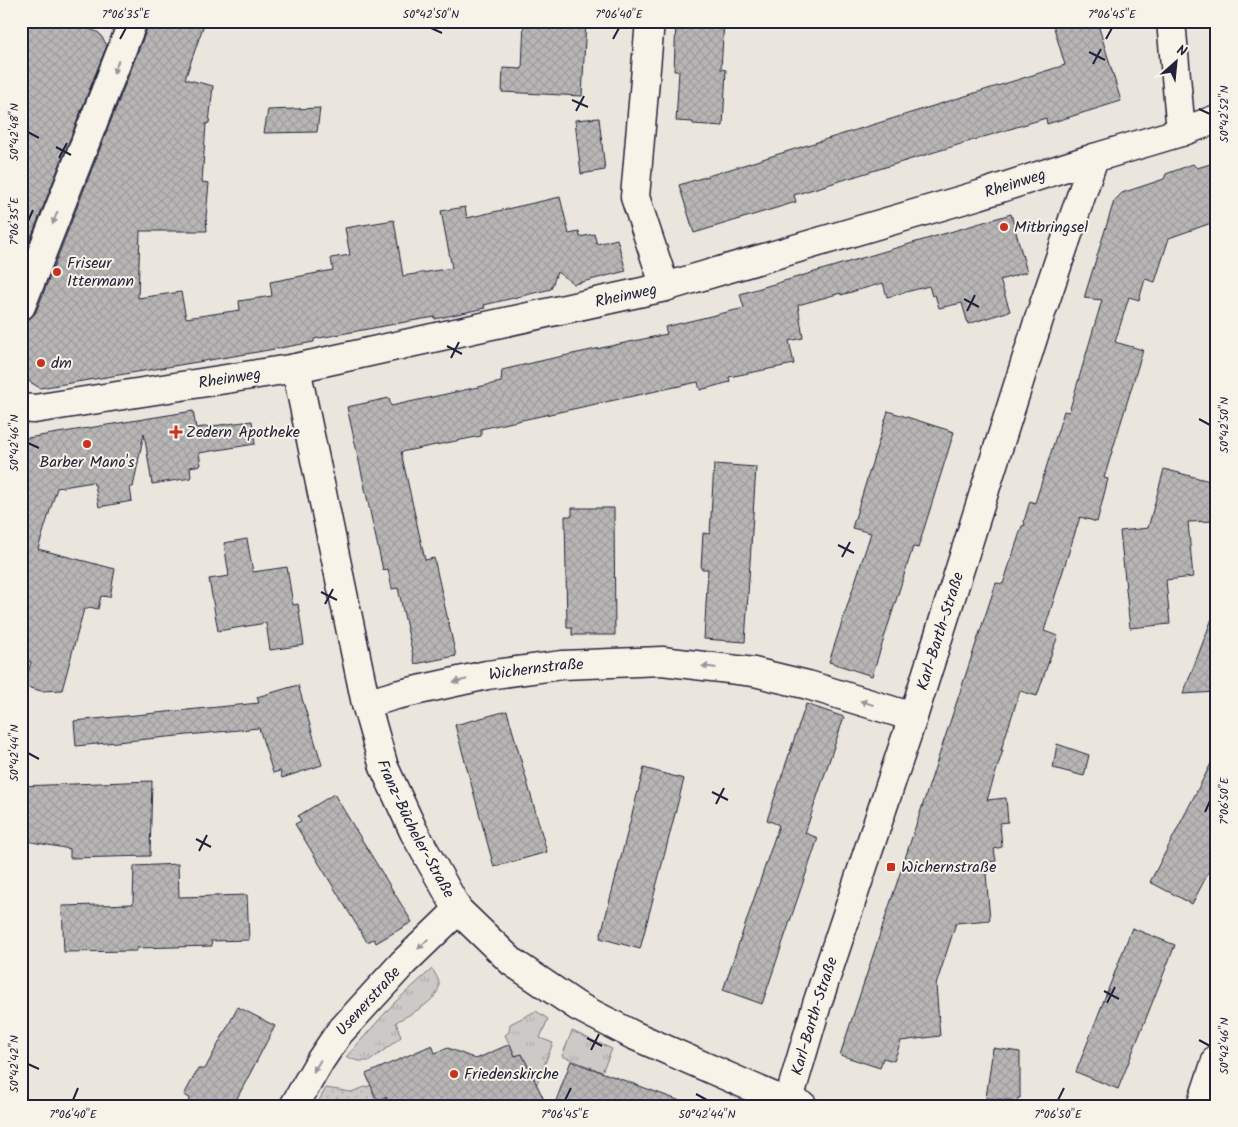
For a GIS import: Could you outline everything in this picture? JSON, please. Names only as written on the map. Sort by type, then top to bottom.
[{"type":"street","points":[[21,306],[133,21]]},
{"type":"street","points":[[650,21],[635,197],[665,287]]},
{"type":"street","points":[[1171,21],[1181,132]]},
{"type":"street","name":"Rheinweg","points":[[21,408],[34,410],[296,368],[665,287],[979,195],[1217,120]]},
{"type":"street","name":"Karl-Barth-Straße","points":[[793,1105],[819,997],[913,717],[1039,319],[1094,158]]},
{"type":"street","name":"Franz-Bücheler-Straße","points":[[296,368],[366,704],[384,767],[414,832],[458,910],[512,962],[577,1006],[633,1035],[793,1105]]},
{"type":"street","name":"Wichernstraße","points":[[366,704],[396,695],[487,675],[562,665],[662,661],[754,672],[808,685],[913,717]]},
{"type":"street","name":"Usenerstraße","points":[[294,1106],[320,1060],[339,1033],[403,963],[458,910]]},
{"type":"street","points":[[1201,1106],[1217,1058]]},
{"type":"green space","points":[[432,969],[439,981],[438,990],[435,996],[423,1007],[396,1022],[401,1037],[370,1061],[358,1061],[346,1057],[395,1002]]},
{"type":"green space","points":[[536,1011],[548,1019],[540,1038],[553,1043],[536,1086],[534,1077],[522,1055],[515,1056],[505,1035],[509,1032],[510,1024]]},
{"type":"green space","points":[[572,1031],[612,1049],[602,1072],[562,1056]]},
{"type":"green space","points":[[371,1085],[376,1105],[384,1103],[385,1106],[316,1106],[326,1088],[351,1092]]},
{"type":"building","points":[[21,21],[73,21],[99,33],[107,45],[21,263],[21,87],[30,68],[21,64]]},
{"type":"building","points":[[150,21],[205,21],[185,79],[213,86],[209,123],[206,124],[202,182],[209,183],[206,217],[207,231],[140,231],[138,298],[181,292],[186,318],[240,310],[239,301],[272,296],[270,282],[333,270],[331,258],[350,255],[345,228],[394,220],[403,276],[452,268],[441,211],[465,207],[467,218],[560,197],[569,234],[579,232],[580,237],[594,234],[597,244],[617,239],[626,271],[574,284],[557,272],[551,289],[484,305],[485,308],[435,319],[435,317],[314,339],[314,342],[40,388],[25,379],[21,358],[21,321],[30,318],[36,312]]},
{"type":"building","points":[[524,21],[586,21],[582,96],[502,92],[503,68],[522,69]]},
{"type":"building","points":[[676,21],[724,21],[721,69],[726,70],[723,126],[676,121],[679,71],[674,71]]},
{"type":"building","points":[[1052,21],[1097,21],[1121,101],[1047,124],[1046,118],[794,195],[796,202],[694,233],[679,185],[1065,65]]},
{"type":"building","points":[[320,108],[317,132],[264,133],[268,110]]},
{"type":"building","points":[[599,118],[605,170],[581,174],[575,120]]},
{"type":"building","points":[[1217,162],[1217,221],[1169,238],[1155,282],[1145,279],[1139,300],[1129,297],[1115,342],[1143,350],[1104,478],[1108,479],[1097,522],[1080,517],[1044,631],[1058,636],[1037,696],[1020,691],[987,800],[1006,798],[1008,822],[1000,823],[1002,847],[994,849],[996,861],[985,862],[990,920],[956,923],[936,985],[940,1036],[901,1041],[894,1061],[883,1058],[880,1068],[840,1055],[996,583],[1003,584],[1022,526],[1025,525],[1024,521],[1030,501],[1035,503],[1064,411],[1069,412],[1102,300],[1084,298],[1114,201],[1122,193],[1164,179],[1166,174],[1193,164],[1197,168]]},
{"type":"building","points":[[1011,214],[1027,272],[1000,280],[1010,311],[968,324],[962,303],[939,308],[935,295],[932,296],[929,286],[887,297],[883,283],[798,305],[803,338],[789,341],[794,364],[729,377],[730,382],[700,390],[698,382],[481,429],[481,436],[401,452],[425,560],[434,558],[456,656],[415,664],[398,588],[392,589],[388,569],[383,570],[347,407],[389,398],[391,406],[501,382],[502,370],[667,334],[665,327],[744,308],[740,294]]},
{"type":"building","points":[[193,411],[196,428],[252,421],[255,444],[199,453],[201,465],[190,467],[191,478],[152,484],[144,433],[133,487],[130,487],[132,501],[99,507],[93,482],[57,488],[38,549],[115,569],[110,597],[101,596],[98,609],[89,607],[84,609],[62,690],[41,691],[24,686],[31,662],[21,659],[21,439]]},
{"type":"building","points":[[888,411],[954,432],[918,548],[913,547],[872,676],[829,662],[871,533],[852,528]]},
{"type":"building","points":[[714,464],[756,467],[745,642],[704,639],[708,569],[701,569],[703,533],[710,534]]},
{"type":"building","points":[[1164,469],[1217,483],[1217,521],[1188,522],[1193,577],[1166,580],[1170,624],[1130,628],[1120,531],[1148,528]]},
{"type":"building","points":[[572,508],[614,508],[615,635],[572,635],[572,628],[567,628],[565,516],[572,516]]},
{"type":"building","points":[[247,539],[253,572],[287,567],[293,605],[298,604],[304,645],[270,650],[266,623],[218,631],[209,579],[229,576],[224,543]]},
{"type":"building","points":[[1215,611],[1217,611],[1217,692],[1183,694]]},
{"type":"building","points":[[298,685],[322,765],[282,778],[280,771],[273,773],[259,728],[76,746],[74,721],[259,703],[257,697]]},
{"type":"building","points":[[806,704],[844,717],[805,833],[818,838],[762,1004],[723,990],[779,825],[767,820]]},
{"type":"building","points":[[507,711],[547,852],[494,867],[455,725]]},
{"type":"building","points":[[1057,744],[1089,755],[1084,776],[1053,768]]},
{"type":"building","points":[[1217,752],[1217,856],[1192,904],[1150,882]]},
{"type":"building","points":[[644,768],[684,779],[640,949],[600,938]]},
{"type":"building","points":[[152,781],[150,856],[70,858],[70,849],[21,840],[21,786]]},
{"type":"building","points":[[334,794],[412,922],[376,943],[374,939],[367,942],[295,824],[301,821],[298,816]]},
{"type":"building","points":[[178,864],[179,897],[247,895],[249,940],[211,941],[212,946],[137,948],[137,951],[64,952],[62,906],[133,904],[134,866]]},
{"type":"building","points":[[1132,928],[1175,945],[1118,1089],[1076,1072]]},
{"type":"building","points":[[238,1007],[275,1026],[233,1106],[186,1106],[190,1098],[184,1095],[198,1069],[205,1069]]},
{"type":"building","name":"Friedenskirche","points":[[510,1044],[515,1056],[522,1054],[547,1106],[389,1106],[386,1097],[377,1100],[366,1074],[432,1045],[435,1053],[448,1048],[476,1059]]},
{"type":"building","points":[[993,1048],[1020,1052],[1020,1098],[1017,1101],[986,1098]]},
{"type":"building","points":[[571,1061],[686,1103],[686,1106],[554,1106]]},
{"type":"place","name":"Mitbringsel","points":[[1004,227]]},
{"type":"place","name":"Friseur Ittermann","points":[[57,272]]},
{"type":"place","name":"dm","points":[[41,363]]},
{"type":"place","name":"Zedern Apotheke","points":[[176,432]]},
{"type":"place","name":"Barber Mano's","points":[[87,444]]},
{"type":"place","name":"Wichernstraße","points":[[891,867]]},
{"type":"place","name":"Friedenskirche","points":[[454,1074]]}]
